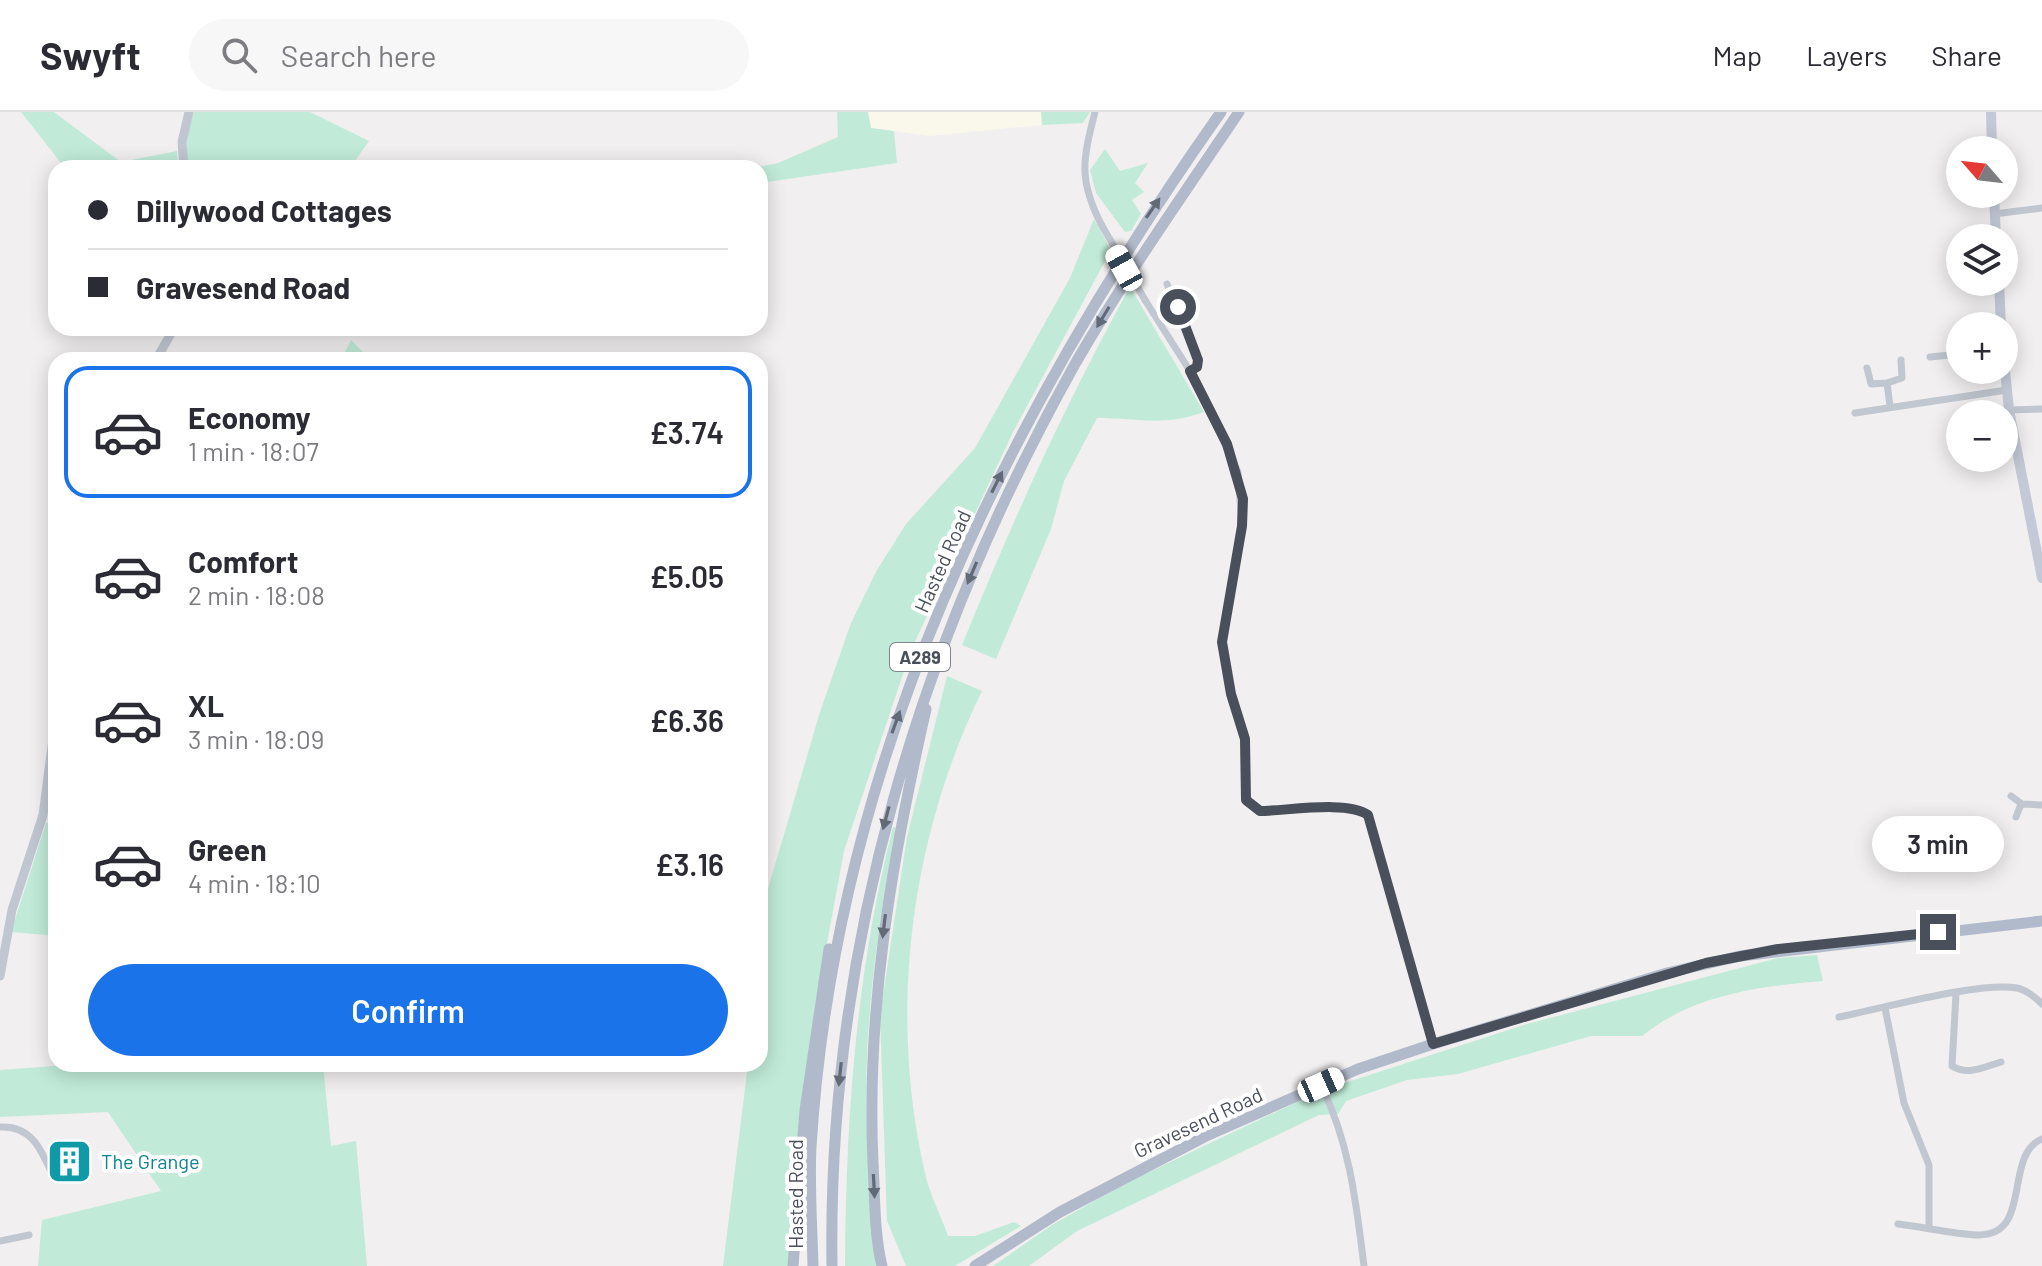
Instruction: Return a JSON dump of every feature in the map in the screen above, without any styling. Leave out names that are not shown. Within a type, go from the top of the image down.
[{"type":"main road","name":"Hasted Road","points":[[813,1266],[809,1221],[819,1065],[838,938],[879,770],[925,644],[993,489],[1042,395],[1145,220],[1221,112]]},
{"type":"main road","name":"Hasted Road","points":[[832,1266],[837,1104],[855,966],[881,836],[938,658],[1009,492],[1075,365],[1158,228],[1239,112]]},
{"type":"main road","points":[[1991,112],[1992,136]]},
{"type":"main road","points":[[1994,208],[1995,224]]},
{"type":"main road","points":[[2006,384],[2008,400]]},
{"type":"main road","points":[[2018,456],[2042,578]]},
{"type":"main road","name":"A289","points":[[882,1266],[872,1146],[876,993],[890,880],[938,658]]},
{"type":"main road","name":"A289","points":[[793,1266],[805,1110],[825,971],[851,846],[879,770]]},
{"type":"main road","name":"Gravesend Road","points":[[975,1266],[1103,1188],[1206,1136],[1321,1085],[1433,1044],[1667,973],[1740,956],[2042,921]]},
{"type":"main road","name":"Gravesend Road","points":[[981,1266],[991,1257]]},
{"type":"street","points":[[183,160],[182,142],[189,112]]},
{"type":"street","points":[[1095,112],[1083,169],[1086,189],[1101,224],[1190,371],[1227,444],[1243,499],[1242,526],[1222,642],[1231,694],[1245,739],[1246,800],[1260,811],[1357,809],[1368,815],[1433,1044]]},
{"type":"street","points":[[1994,214],[2042,208]]},
{"type":"street","points":[[1167,284],[1198,360],[1197,367],[1190,371]]},
{"type":"street","points":[[1930,357],[1946,355]]},
{"type":"street","points":[[1865,373],[1871,384],[1887,383],[1902,378],[1904,365]]},
{"type":"street","points":[[1887,383],[1890,406]]},
{"type":"street","points":[[1855,413],[2007,390]]},
{"type":"street","points":[[2018,410],[2042,409]]},
{"type":"street","points":[[0,976],[12,910],[43,815],[48,777]]},
{"type":"street","points":[[2011,796],[2021,804],[2042,805]]},
{"type":"street","points":[[2016,817],[2021,804]]},
{"type":"street","points":[[1839,1017],[1956,994],[2013,987],[2030,993],[2042,1004]]},
{"type":"street","points":[[1956,994],[1952,1066],[1961,1071],[1973,1071],[2001,1062]]},
{"type":"street","points":[[1885,1008],[1904,1103],[1929,1165],[1929,1227]]},
{"type":"street","points":[[1321,1085],[1342,1130],[1349,1158],[1364,1266]]},
{"type":"street","points":[[0,1127],[20,1129],[31,1135],[54,1178]]},
{"type":"street","points":[[1898,1224],[1980,1235],[1999,1229],[2012,1213],[2025,1152],[2042,1139]]},
{"type":"street","points":[[0,1241],[29,1235]]},
{"type":"shaded area","points":[[868,112],[1041,112],[1042,125],[929,136],[871,128]]},
{"type":"green space","points":[[21,112],[54,112],[118,160],[59,160]]},
{"type":"green space","points":[[194,112],[310,112],[369,141],[356,160],[187,160],[186,137]]},
{"type":"green space","points":[[837,112],[868,112],[871,128],[894,131],[897,163],[768,182],[768,165],[838,137]]},
{"type":"green space","points":[[1041,112],[1090,112],[1083,123],[1042,125]]},
{"type":"green space","points":[[1105,149],[1120,171],[1148,163],[1135,183],[1144,192],[1132,200],[1141,214],[1131,231],[1125,232],[1096,193],[1090,170]]},
{"type":"green space","points":[[177,151],[178,160],[131,160]]},
{"type":"green space","points":[[1094,219],[1111,250],[1013,432],[911,650],[844,851],[825,954],[789,1266],[723,1266],[747,1072],[768,1072],[768,889],[820,712],[851,623],[877,570],[906,524],[975,448],[1070,278]]},
{"type":"green space","points":[[1130,287],[1204,412],[1163,420],[1097,418],[1064,481],[1051,529],[996,659],[962,645],[1041,463]]},
{"type":"green space","points":[[351,340],[363,352],[345,352]]},
{"type":"green space","points":[[947,676],[982,691],[957,747],[938,806],[923,866],[913,928],[908,989],[908,1051],[914,1113],[927,1181],[948,1236],[975,1236],[1014,1222],[1021,1226],[955,1266],[906,1266],[887,1221],[880,1015],[907,837]]},
{"type":"green space","points":[[46,823],[48,823],[48,935],[11,932]]},
{"type":"green space","points":[[893,827],[896,828],[872,985],[867,1064],[869,1159],[880,1266],[845,1266],[851,1100],[862,990],[880,881]]},
{"type":"green space","points":[[1817,955],[1823,981],[1728,995],[1683,1011],[1642,1036],[1591,1036],[1458,1074],[1407,1080],[1346,1101],[1338,1114],[1319,1115],[1077,1231],[1029,1266],[993,1266],[1052,1225],[1124,1184],[1320,1091],[1527,1024],[1778,958]]},
{"type":"green space","points":[[48,1066],[48,1072],[324,1072],[331,1146],[356,1141],[367,1266],[38,1266],[42,1220],[161,1191],[108,1112],[0,1117],[0,1070]]},
{"type":"place","name":"The Grange","points":[[70,1161]]},
{"type":"route","points":[[1178,307],[1198,360],[1197,367],[1190,371],[1227,444],[1238,472],[1243,499],[1242,526],[1222,642],[1231,694],[1245,739],[1248,762],[1246,800],[1253,809],[1260,811],[1357,809],[1368,815],[1404,931],[1433,1044],[1706,963],[1778,949],[1938,932]]}]
